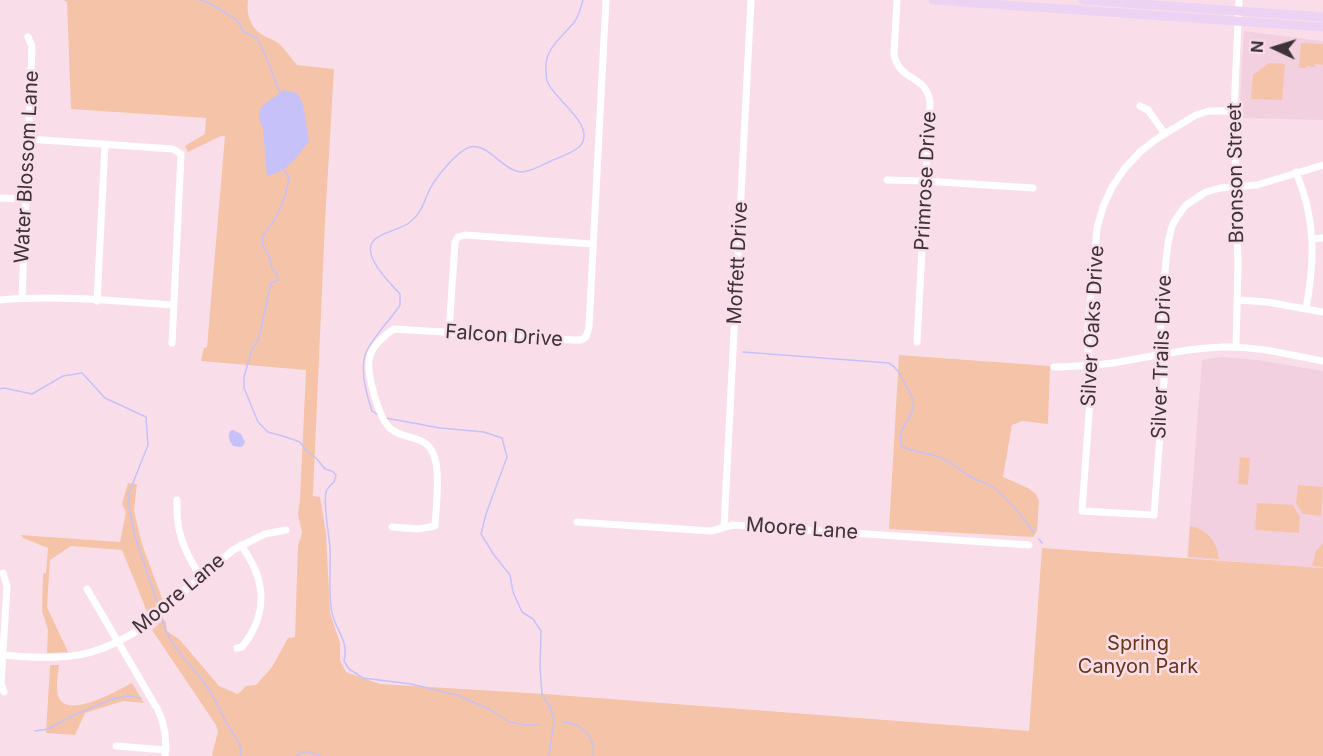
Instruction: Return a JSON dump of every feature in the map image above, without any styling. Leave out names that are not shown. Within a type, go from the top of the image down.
[{"type":"main road","points":[[933,0],[1323,27]]},
{"type":"main road","points":[[1083,0],[1323,17]]},
{"type":"street","name":"Falcon Drive","points":[[392,527],[418,529],[435,526],[437,469],[428,445],[411,436],[395,432],[387,426],[375,400],[371,385],[370,356],[383,337],[394,329],[574,340],[586,337],[589,327],[606,0]]},
{"type":"street","name":"Moffett Drive","points":[[724,526],[751,0]]},
{"type":"street","name":"Primrose Drive","points":[[897,0],[895,61],[900,70],[924,86],[929,97],[917,342]]},
{"type":"street","name":"Bronson Street","points":[[1236,347],[1238,300],[1234,111],[1239,0]]},
{"type":"street","name":"Water Blossom Lane","points":[[22,298],[33,46],[28,37]]},
{"type":"street","points":[[1140,106],[1148,110],[1165,134]]},
{"type":"street","name":"Silver Oaks Drive","points":[[1082,511],[1091,385],[1088,328],[1097,228],[1103,207],[1112,187],[1141,151],[1196,115],[1209,111],[1234,111]]},
{"type":"street","points":[[28,139],[173,150],[181,154],[172,343]]},
{"type":"street","points":[[97,301],[105,145]]},
{"type":"street","name":"Silver Trails Drive","points":[[1082,511],[1154,515],[1164,382],[1160,316],[1168,243],[1172,226],[1180,211],[1198,196],[1214,189],[1257,185],[1323,165]]},
{"type":"street","points":[[1296,172],[1306,201],[1312,239],[1313,259],[1306,309]]},
{"type":"street","points":[[887,180],[1033,188]]},
{"type":"street","points":[[0,198],[25,199]]},
{"type":"street","points":[[449,332],[455,246],[458,237],[465,235],[593,244]]},
{"type":"street","points":[[1312,239],[1323,238]]},
{"type":"street","points":[[0,300],[22,298],[173,305]]},
{"type":"street","points":[[1238,300],[1267,302],[1323,312]]},
{"type":"street","points":[[1054,367],[1089,366],[1203,348],[1236,347],[1272,350],[1323,361]]},
{"type":"street","points":[[177,500],[176,513],[180,537],[190,561],[201,577]]},
{"type":"street","name":"Moore Lane","points":[[577,522],[711,531],[733,525],[1029,545]]},
{"type":"street","name":"Moore Lane","points":[[1,655],[61,658],[87,653],[118,642],[141,628],[223,557],[265,534],[286,530]]},
{"type":"street","points":[[237,648],[242,647],[254,629],[261,602],[257,575],[242,545]]},
{"type":"street","points":[[3,573],[7,586],[1,655],[1,683],[4,692]]},
{"type":"street","points":[[87,589],[158,710],[164,727],[166,753],[116,746]]},
{"type":"shaded area","points":[[1244,31],[1323,41],[1323,120],[1239,118]]},
{"type":"shaded area","points":[[284,90],[297,93],[303,104],[309,141],[286,167],[267,176],[263,129],[259,112],[262,106]]},
{"type":"shaded area","points":[[1222,357],[1258,360],[1323,371],[1323,568],[1187,558],[1202,360]]},
{"type":"shaded area","points":[[233,430],[241,434],[245,442],[243,446],[233,446],[229,435]]},
{"type":"green space","name":"Spring Canyon Park","points":[[63,0],[248,0],[248,14],[254,27],[261,34],[278,43],[297,65],[334,69],[312,496],[320,497],[326,533],[330,613],[340,643],[340,660],[346,672],[380,684],[545,694],[1029,731],[1042,548],[1323,568],[1323,756],[213,756],[218,732],[216,725],[152,630],[164,619],[167,631],[180,640],[219,686],[238,694],[246,686],[256,685],[272,667],[288,638],[295,637],[298,546],[302,533],[298,514],[306,370],[201,361],[204,348],[207,347],[225,136],[188,152],[185,146],[205,134],[206,118],[71,109],[67,2]]},
{"type":"green space","points":[[1301,43],[1323,44],[1323,65],[1315,64],[1315,67],[1299,68]]},
{"type":"green space","points":[[1269,63],[1285,64],[1282,100],[1251,99],[1253,75]]},
{"type":"green space","points":[[899,355],[1050,366],[1048,424],[1022,421],[1012,425],[1003,477],[1036,494],[1039,501],[1037,531],[1033,537],[889,529]]},
{"type":"green space","points":[[1240,457],[1250,458],[1248,485],[1238,484]]},
{"type":"green space","points":[[128,483],[137,484],[134,511],[142,544],[163,601],[148,614],[122,550],[71,546],[50,560],[47,607],[68,652],[47,653],[48,630],[42,611],[43,574],[46,573],[48,548],[23,538],[21,535],[120,542],[126,512],[122,504]]},
{"type":"green space","points":[[1298,485],[1323,487],[1321,516],[1303,514],[1296,503]]},
{"type":"green space","points":[[1257,503],[1293,505],[1300,517],[1299,533],[1255,530]]},
{"type":"green space","points":[[1190,526],[1202,530],[1211,537],[1219,559],[1188,557]]},
{"type":"green space","points":[[1323,543],[1323,567],[1312,566],[1316,551]]},
{"type":"green space","points":[[50,665],[59,665],[57,691],[64,704],[73,706],[94,701],[132,683],[144,703],[123,701],[85,713],[75,735],[46,733]]},
{"type":"waterway","points":[[200,0],[237,20],[244,32],[257,38],[280,93]]},
{"type":"waterway","points":[[378,415],[372,411],[368,398],[364,376],[365,355],[400,305],[400,294],[372,258],[371,245],[377,238],[405,226],[420,212],[437,178],[465,149],[470,147],[482,149],[507,167],[521,172],[536,168],[579,147],[584,139],[584,131],[580,122],[548,83],[546,62],[555,43],[576,19],[583,0]]},
{"type":"waterway","points":[[284,169],[289,177],[286,193],[276,216],[262,236],[263,246],[278,280],[271,283],[259,338],[252,349],[244,377],[244,388],[258,422],[268,432],[300,442],[325,469],[336,475],[334,482],[326,492],[325,504],[330,548],[331,606],[345,647],[344,661],[349,669],[363,678],[411,684],[457,695],[491,710],[509,722],[539,725]]},
{"type":"waterway","points":[[743,352],[889,363],[900,374],[913,400],[912,412],[901,433],[902,446],[941,458],[969,476],[991,486],[1011,504],[1034,533]]},
{"type":"waterway","points":[[0,389],[32,394],[63,376],[82,373],[105,398],[146,417],[148,445],[129,493],[129,508],[135,537],[159,607]]},
{"type":"waterway","points":[[386,418],[440,428],[484,432],[502,438],[507,457],[481,534],[510,575],[513,592],[522,612],[533,619],[541,631],[542,694],[550,707],[554,721],[549,756]]},
{"type":"waterway","points":[[1039,539],[1042,543]]},
{"type":"waterway","points":[[161,615],[169,638],[213,697],[239,743],[241,756]]},
{"type":"waterway","points":[[35,731],[48,729],[112,699],[129,696],[141,698]]},
{"type":"waterway","points":[[563,722],[576,725],[586,732],[592,743],[593,756]]},
{"type":"waterway","points":[[297,756],[300,752],[310,752],[321,756]]}]
